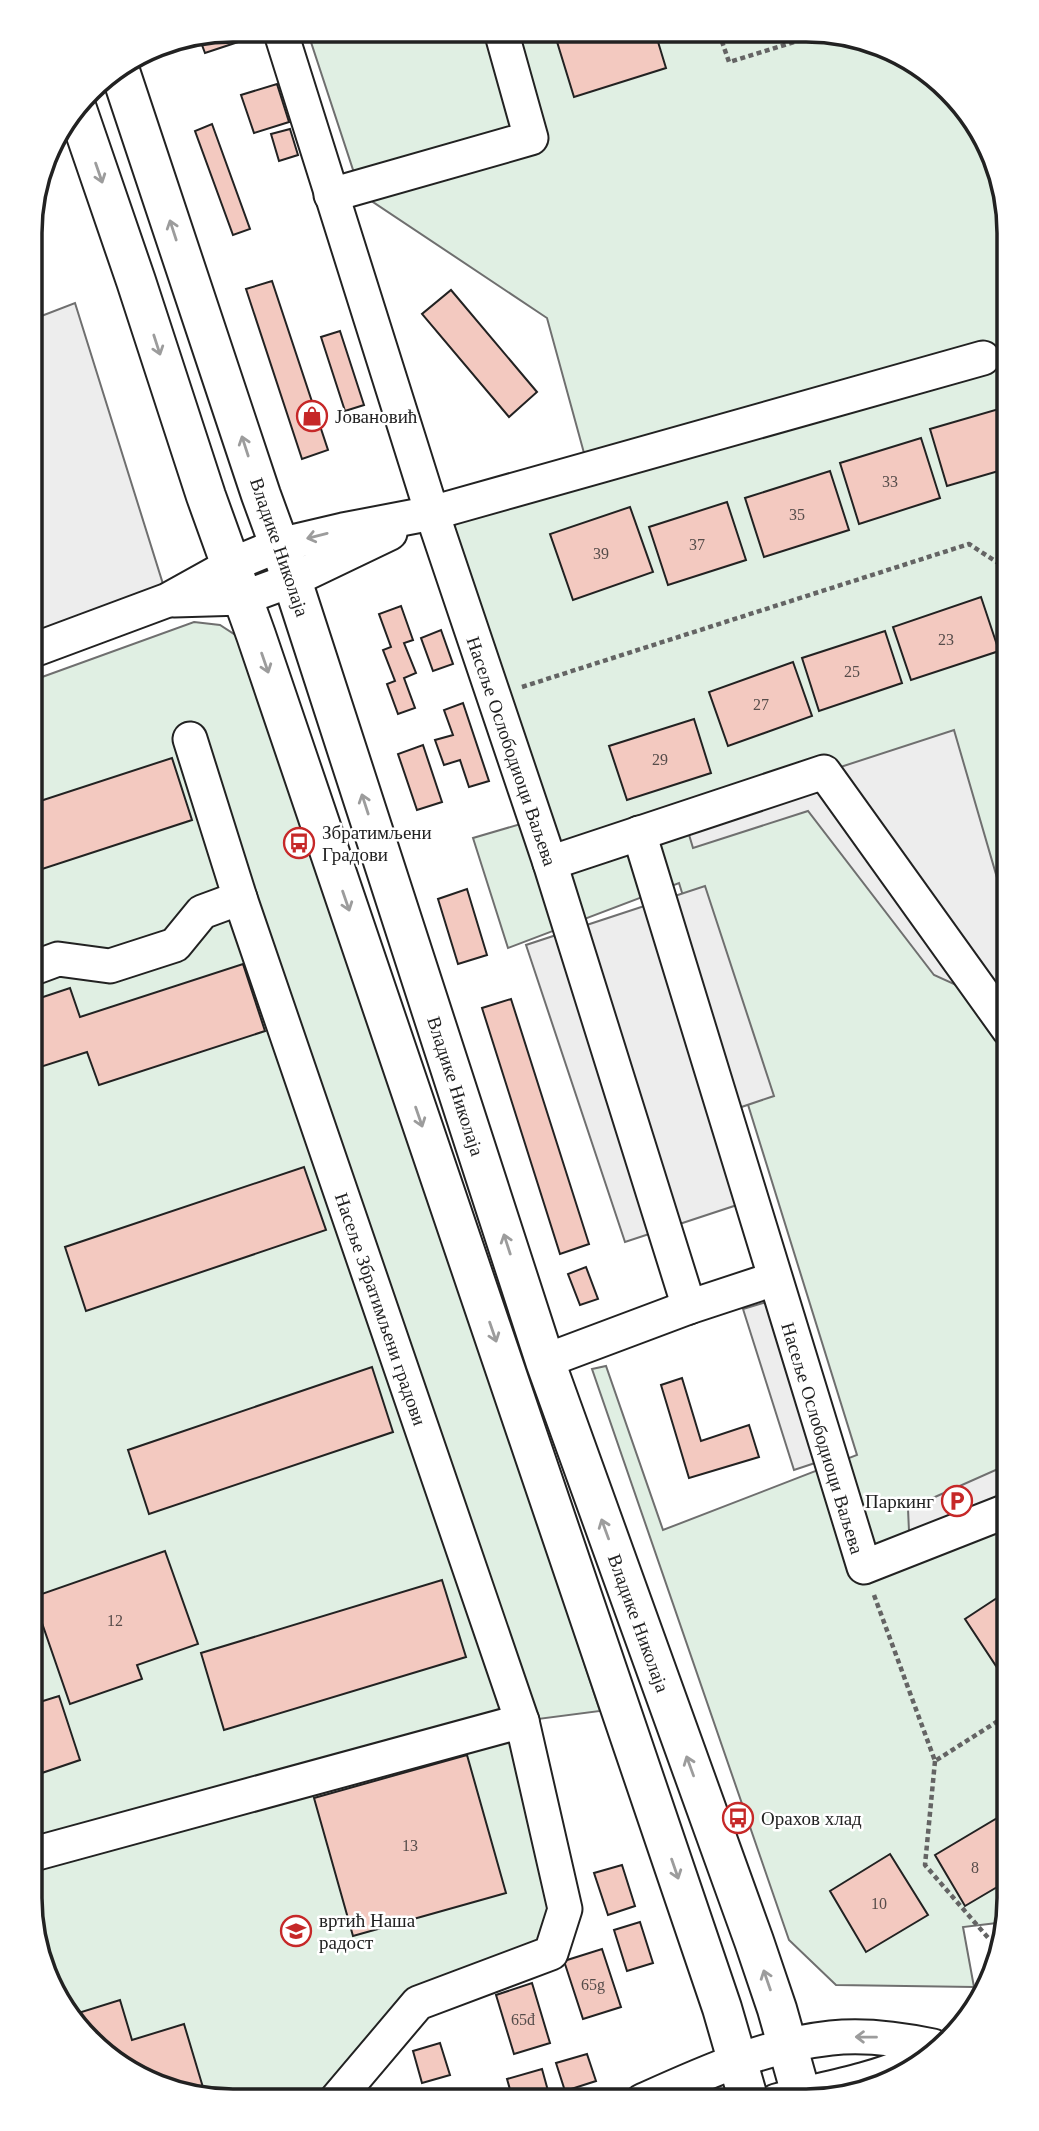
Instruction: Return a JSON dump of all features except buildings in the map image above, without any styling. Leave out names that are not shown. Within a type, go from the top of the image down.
[{"type":"main road","name":"Владике Николаја","points":[[122,78],[286,562],[545,1361],[754,1941],[788,2045],[793,2089]]},
{"type":"main road","points":[[80,118],[746,2089]]},
{"type":"street","name":"Насеље Ослободиоци Ваљева","points":[[284,42],[432,513],[550,863],[688,1307]]},
{"type":"street","points":[[331,195],[531,138],[504,42]]},
{"type":"street","points":[[42,646],[169,600],[237,582],[286,562],[432,513],[983,358]]},
{"type":"street","name":"Насеље Збратимљени градови","points":[[190,740],[240,898],[522,1721],[565,1909],[551,1953],[418,2003],[345,2089]]},
{"type":"street","points":[[550,863],[824,772],[997,1013]]},
{"type":"street","name":"Насеље Ослободиоци Ваљева","points":[[639,832],[864,1567],[997,1515]]},
{"type":"street","points":[[42,965],[58,959],[110,965],[175,945],[202,912],[240,898]]},
{"type":"street","points":[[545,1361],[688,1307],[774,1279]]},
{"type":"street","points":[[42,1852],[522,1721]]},
{"type":"street","points":[[671,2089],[738,2061],[788,2045],[852,2037],[889,2038],[928,2045]]},
{"type":"path","points":[[722,42],[729,62],[795,42]]},
{"type":"path","points":[[493,696],[969,544],[997,562]]},
{"type":"path","points":[[864,1567],[934,1761],[925,1865],[990,1940]]},
{"type":"path","points":[[934,1761],[997,1722]]},
{"type":"green space","points":[[311,42],[806,42],[843,46],[890,62],[932,89],[965,127],[987,172],[997,221],[997,1910],[995,1923],[963,1927],[974,1987],[836,1985],[789,1940],[592,1369],[606,1366],[663,1530],[857,1455],[679,883],[508,948],[473,838],[551,815],[453,526],[584,453],[547,318],[361,194]]},
{"type":"green space","points":[[194,622],[220,625],[246,642],[600,1711],[522,1721],[565,1909],[551,1953],[418,2003],[345,2089],[208,2087],[172,2079],[149,2069],[107,2042],[89,2024],[62,1982],[46,1935],[42,1910],[42,677]]},
{"type":"shaded area","points":[[75,303],[168,600],[42,648],[42,316]]},
{"type":"shaded area","points":[[954,730],[997,878],[997,1004],[934,975],[808,811],[693,848],[684,818]]},
{"type":"shaded area","points":[[705,886],[774,1096],[712,1117],[740,1204],[625,1242],[526,945]]},
{"type":"shaded area","points":[[780,1298],[830,1458],[794,1470],[743,1309]]},
{"type":"shaded area","name":"Паркинг","points":[[997,1469],[997,1498],[909,1531],[908,1509]]},
{"type":"place","name":"Јовановић","points":[[312,416]]},
{"type":"place","name":"Збратимљени Градови","points":[[299,843]]},
{"type":"place","name":"Паркинг","points":[[957,1501]]},
{"type":"place","name":"Орахов хлад","points":[[738,1818]]},
{"type":"place","name":"вртић Наша радост","points":[[296,1931]]}]
